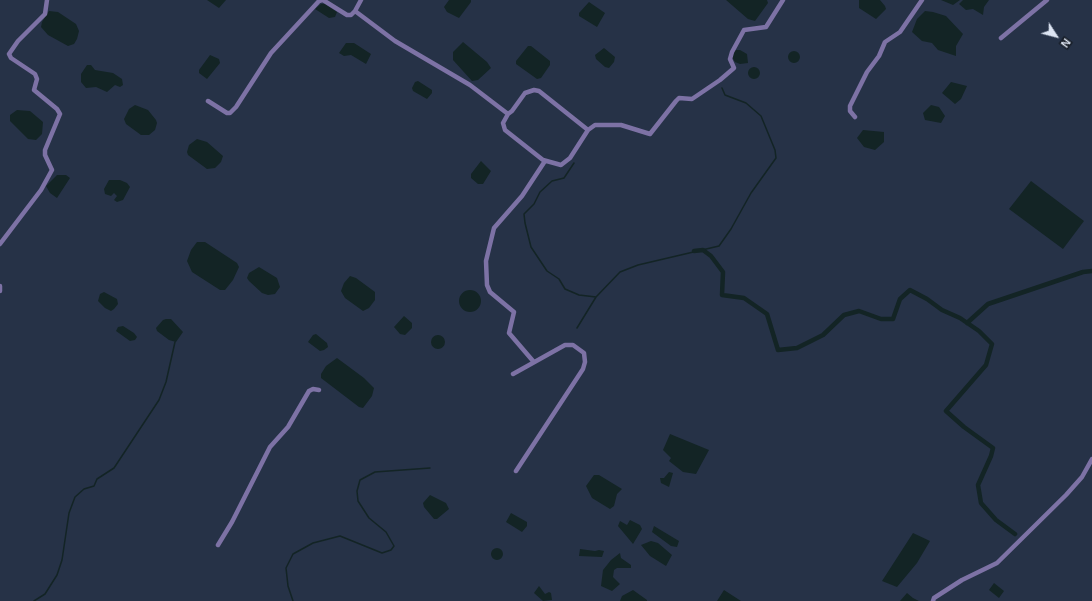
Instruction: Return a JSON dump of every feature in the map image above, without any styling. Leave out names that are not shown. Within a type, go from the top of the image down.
[{"type":"street","points":[[0,244],[41,190],[52,170],[45,155],[45,150],[60,114],[57,109],[34,90],[37,78],[35,74],[11,58],[9,54],[18,41],[45,14],[47,0]]},
{"type":"street","points":[[208,101],[227,113],[230,113],[236,107],[271,53],[319,1],[323,0],[347,15],[355,11],[361,0]]},
{"type":"street","points":[[588,130],[539,91],[534,90],[525,93],[512,111],[508,114],[503,123],[503,127],[545,161],[561,165],[570,158],[588,130],[595,126],[621,125],[650,134],[676,101],[680,98],[692,99],[720,80],[734,68],[730,59],[732,52],[744,30],[766,27],[783,0]]},
{"type":"street","points":[[855,117],[850,111],[850,106],[868,72],[879,56],[885,42],[900,32],[922,0]]},
{"type":"street","points":[[1001,38],[1047,0]]},
{"type":"street","points":[[355,11],[394,40],[470,85],[508,114]]},
{"type":"street","points":[[533,362],[509,332],[514,312],[490,292],[487,285],[486,261],[494,228],[522,196],[545,161]]},
{"type":"street","points":[[0,286],[0,291]]},
{"type":"street","points":[[513,374],[569,344],[584,353],[585,362],[583,369],[516,471]]},
{"type":"street","points":[[218,545],[232,522],[270,447],[288,427],[309,392],[313,389],[319,390]]},
{"type":"street","points":[[933,601],[934,598],[962,580],[997,563],[1066,495],[1082,477],[1092,459]]},
{"type":"shaded area","points":[[207,0],[226,0],[219,8]]},
{"type":"shaded area","points":[[449,0],[471,0],[471,2],[459,18],[447,12],[444,7]]},
{"type":"shaded area","points":[[726,0],[767,0],[768,3],[755,21],[748,19]]},
{"type":"shaded area","points":[[859,0],[880,0],[886,9],[876,19],[859,8]]},
{"type":"shaded area","points":[[941,0],[960,0],[953,5]]},
{"type":"shaded area","points":[[963,0],[989,0],[984,7],[983,15],[973,9],[966,10],[959,4]]},
{"type":"shaded area","points":[[589,2],[605,13],[597,27],[579,16],[579,13]]},
{"type":"shaded area","points":[[321,4],[325,4],[337,12],[335,17],[329,18],[315,9]]},
{"type":"shaded area","points":[[49,11],[58,12],[76,24],[79,31],[74,44],[68,46],[48,35],[41,27],[42,22]]},
{"type":"shaded area","points":[[925,11],[946,16],[963,34],[956,46],[956,56],[938,50],[932,43],[922,41],[912,32],[917,19]]},
{"type":"shaded area","points":[[463,42],[487,62],[491,68],[478,80],[472,81],[453,60],[453,52]]},
{"type":"shaded area","points":[[346,43],[354,43],[371,54],[366,64],[351,55],[344,56],[339,53]]},
{"type":"shaded area","points":[[528,46],[531,46],[550,61],[550,65],[541,78],[537,79],[516,64],[516,61]]},
{"type":"shaded area","points":[[604,48],[615,57],[614,62],[609,68],[605,67],[596,59],[595,55]]},
{"type":"shaded area","points":[[735,50],[740,50],[747,54],[748,63],[740,64],[735,62],[732,57]]},
{"type":"shaded area","points":[[796,51],[799,52],[799,62],[792,63],[789,62],[788,55],[789,52]]},
{"type":"shaded area","points":[[210,55],[219,59],[220,63],[207,79],[199,73],[199,70]]},
{"type":"shaded area","points":[[87,65],[91,65],[95,70],[113,73],[122,79],[123,85],[120,87],[115,85],[107,92],[96,87],[86,88],[81,82],[81,74]]},
{"type":"shaded area","points":[[752,67],[756,67],[760,73],[756,79],[752,79],[748,75],[748,71]]},
{"type":"shaded area","points":[[418,81],[432,90],[432,93],[427,99],[413,91],[412,88],[415,82]]},
{"type":"shaded area","points":[[951,82],[967,86],[961,99],[955,104],[942,93]]},
{"type":"shaded area","points":[[135,105],[148,110],[156,120],[157,123],[155,130],[149,135],[141,135],[126,124],[124,119],[129,109]]},
{"type":"shaded area","points":[[931,105],[939,107],[945,116],[941,123],[925,120],[923,113]]},
{"type":"shaded area","points":[[17,110],[30,111],[43,122],[42,134],[36,140],[28,139],[10,121],[10,115]]},
{"type":"shaded area","points":[[863,130],[884,132],[884,142],[875,150],[864,147],[857,138]]},
{"type":"shaded area","points":[[197,139],[207,142],[223,156],[221,162],[215,168],[207,169],[188,155],[187,152],[189,145]]},
{"type":"shaded area","points":[[481,161],[491,171],[483,184],[478,184],[471,178],[471,174]]},
{"type":"shaded area","points":[[57,175],[66,175],[70,178],[57,198],[50,193],[46,186]]},
{"type":"shaded area","points":[[109,180],[120,180],[127,183],[130,187],[123,200],[117,202],[114,200],[117,196],[114,193],[111,196],[105,194],[104,189]]},
{"type":"shaded area","points":[[1031,181],[1084,221],[1063,249],[1009,209]]},
{"type":"shaded area","points":[[197,242],[205,242],[237,263],[239,267],[233,280],[225,290],[220,290],[192,272],[187,261],[191,250]]},
{"type":"shaded area","points":[[259,267],[277,278],[280,287],[275,294],[268,295],[262,293],[247,278],[249,273]]},
{"type":"shaded area","points":[[350,276],[356,278],[375,292],[375,300],[369,308],[363,311],[345,298],[341,291],[344,283]]},
{"type":"shaded area","points":[[470,290],[478,293],[481,301],[478,309],[470,312],[462,309],[459,301],[462,293]]},
{"type":"shaded area","points":[[104,292],[117,299],[118,304],[111,311],[105,308],[98,301],[100,294]]},
{"type":"shaded area","points":[[404,316],[412,323],[412,328],[405,335],[400,334],[394,327]]},
{"type":"shaded area","points":[[171,319],[183,332],[176,342],[169,340],[157,331],[156,328],[163,320]]},
{"type":"shaded area","points":[[123,326],[134,333],[137,337],[135,340],[130,341],[116,331],[118,327]]},
{"type":"shaded area","points":[[316,334],[327,343],[328,347],[324,350],[320,351],[308,342],[313,335]]},
{"type":"shaded area","points":[[438,335],[443,337],[445,342],[443,347],[438,349],[433,347],[431,342],[433,337]]},
{"type":"shaded area","points":[[337,358],[364,378],[374,388],[372,396],[363,408],[359,407],[321,378],[321,374],[326,366]]},
{"type":"shaded area","points":[[670,434],[709,450],[696,474],[683,472],[669,461],[671,458],[663,450]]},
{"type":"shaded area","points":[[669,472],[673,473],[669,487],[661,483],[660,478],[664,478]]},
{"type":"shaded area","points":[[594,475],[599,475],[622,489],[617,494],[614,506],[610,509],[592,498],[586,486]]},
{"type":"shaded area","points":[[430,495],[446,503],[449,509],[437,519],[434,519],[424,507],[423,503]]},
{"type":"shaded area","points":[[511,513],[527,522],[527,526],[522,532],[506,522]]},
{"type":"shaded area","points":[[630,520],[640,525],[642,529],[633,544],[618,526],[620,521],[627,525]]},
{"type":"shaded area","points":[[654,526],[679,541],[677,547],[671,546],[652,532]]},
{"type":"shaded area","points":[[913,533],[930,541],[917,563],[897,587],[882,581]]},
{"type":"shaded area","points":[[651,541],[658,543],[672,555],[666,566],[650,556],[641,545]]},
{"type":"shaded area","points":[[495,548],[499,548],[503,554],[499,560],[495,560],[491,556],[491,552]]},
{"type":"shaded area","points":[[580,549],[604,551],[602,557],[579,556]]},
{"type":"shaded area","points":[[620,553],[621,558],[631,565],[631,568],[617,568],[614,570],[613,577],[620,584],[612,591],[601,586],[603,570],[611,560]]},
{"type":"shaded area","points":[[994,583],[1004,591],[999,598],[989,590]]},
{"type":"shaded area","points":[[539,586],[545,594],[549,592],[551,593],[552,600],[543,601],[534,593]]},
{"type":"shaded area","points":[[633,590],[647,601],[620,601],[622,596]]},
{"type":"shaded area","points":[[724,590],[741,601],[717,601]]},
{"type":"shaded area","points":[[907,593],[913,598],[919,601],[900,601]]},
{"type":"waterway","points":[[577,328],[596,297],[620,272],[638,265],[719,246],[731,229],[751,193],[776,158],[775,150],[761,116],[746,103],[725,95],[722,88]]},
{"type":"waterway","points":[[574,163],[564,178],[552,181],[540,192],[534,204],[524,214],[525,223],[531,247],[547,271],[559,279],[565,289],[579,295],[596,297]]},
{"type":"waterway","points":[[694,251],[703,250],[711,256],[723,272],[722,295],[744,298],[767,314],[778,350],[797,348],[823,335],[844,315],[859,311],[881,319],[893,319],[900,299],[910,290],[927,299],[942,310],[960,318],[979,331],[992,344],[986,365],[946,411],[964,427],[993,448],[978,485],[981,503],[996,520],[1015,534]]},
{"type":"waterway","points":[[967,323],[988,304],[1083,272],[1092,271]]},
{"type":"waterway","points":[[34,601],[45,594],[57,575],[62,560],[69,513],[75,497],[84,489],[94,486],[97,479],[114,468],[159,400],[166,382],[175,342]]},
{"type":"waterway","points":[[293,601],[288,586],[286,568],[293,554],[313,543],[340,536],[382,553],[391,550],[394,546],[386,532],[369,518],[358,501],[357,491],[360,480],[375,472],[430,468]]}]
